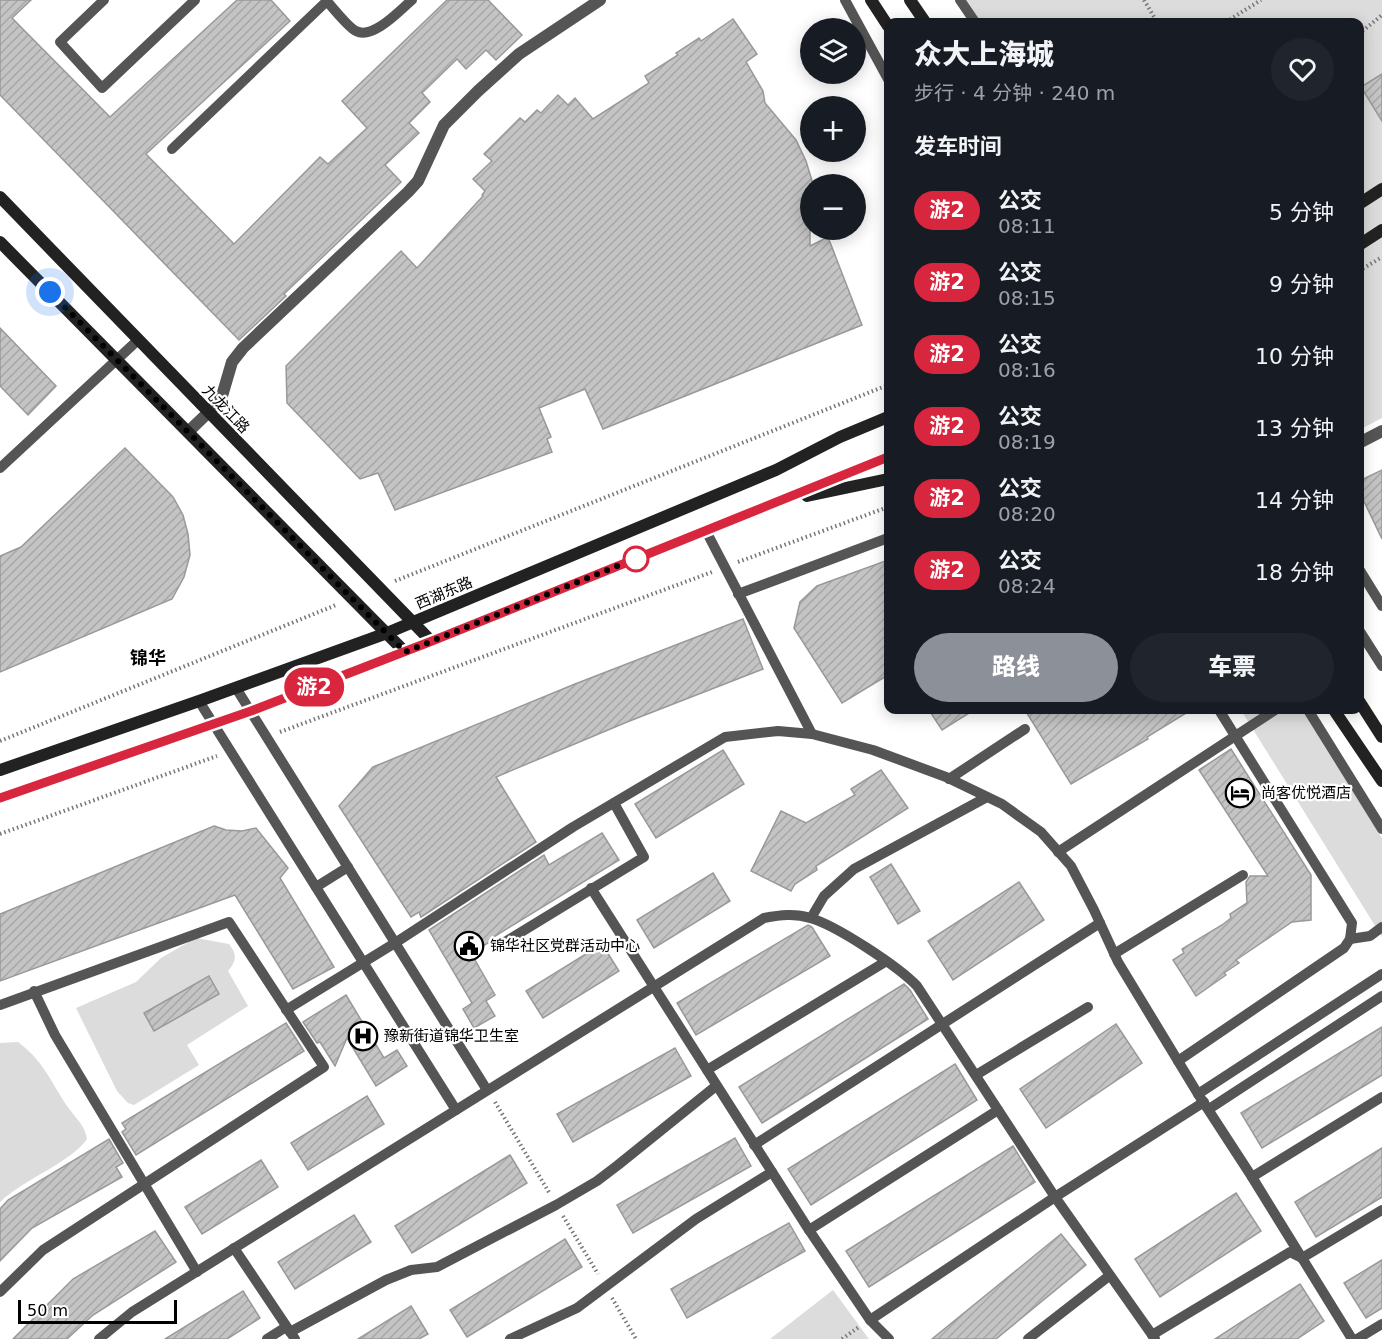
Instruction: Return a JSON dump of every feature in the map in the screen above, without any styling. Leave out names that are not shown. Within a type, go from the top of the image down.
[{"type":"main road","points":[[871,0],[884,20]]},
{"type":"main road","points":[[910,0],[922,18]]},
{"type":"main road","points":[[1364,201],[1382,189]]},
{"type":"main road","name":"九龙江路","points":[[0,197],[432,641]]},
{"type":"main road","points":[[1364,242],[1382,230]]},
{"type":"main road","points":[[0,242],[405,652]]},
{"type":"main road","name":"西湖东路","points":[[0,770],[387,633],[776,470],[840,437],[884,419]]},
{"type":"main road","points":[[0,798],[251,711],[405,652],[884,459]]},
{"type":"main road","points":[[774,503],[884,479]]},
{"type":"main road","points":[[1364,709],[1382,737]]},
{"type":"main road","points":[[1337,714],[1382,781]]},
{"type":"street","points":[[188,432],[222,396],[232,362],[243,348],[418,181],[444,125],[519,54],[600,0]]},
{"type":"street","points":[[1364,440],[1382,431]]},
{"type":"lane","points":[[104,0],[60,42],[102,88],[195,0]]},
{"type":"lane","points":[[172,149],[326,0],[356,31],[366,33],[379,28],[412,0]]},
{"type":"lane","points":[[845,0],[884,72]]},
{"type":"lane","points":[[960,0],[972,18]]},
{"type":"lane","points":[[0,468],[138,340]]},
{"type":"lane","points":[[706,531],[812,734]]},
{"type":"lane","points":[[738,594],[884,539]]},
{"type":"lane","points":[[1364,577],[1382,606]]},
{"type":"lane","points":[[1364,638],[1382,666]]},
{"type":"lane","points":[[236,688],[488,1090]]},
{"type":"lane","points":[[199,701],[456,1110]]},
{"type":"lane","points":[[1178,1061],[1344,948],[1350,939],[1352,923],[1222,714]]},
{"type":"lane","points":[[1058,852],[1269,714]]},
{"type":"lane","points":[[1310,714],[1382,829]]},
{"type":"lane","points":[[949,778],[1025,729]]},
{"type":"lane","points":[[286,1010],[614,803],[724,737],[777,731],[812,734],[873,750],[949,778],[1002,804],[1041,832],[1071,866],[1114,954],[1203,1102],[1352,1339]]},
{"type":"lane","points":[[811,918],[824,896],[854,869],[987,797]]},
{"type":"lane","points":[[500,945],[644,857],[614,803]]},
{"type":"lane","points":[[316,887],[348,867]]},
{"type":"lane","points":[[1114,954],[1243,875]]},
{"type":"lane","points":[[591,888],[809,1230],[870,1320],[889,1339]]},
{"type":"lane","points":[[99,1339],[132,1312],[764,918],[789,914],[811,918],[840,931],[909,977],[917,986],[1055,1197],[1154,1337],[1290,1252],[1302,1258]]},
{"type":"lane","points":[[0,1005],[229,922],[324,1067],[43,1250],[0,1292]]},
{"type":"lane","points":[[754,1144],[1100,922]]},
{"type":"lane","points":[[1350,939],[1370,936],[1382,927]]},
{"type":"lane","points":[[706,1070],[885,962]]},
{"type":"lane","points":[[1203,1102],[1382,974]]},
{"type":"lane","points":[[34,992],[55,1035],[197,1272]]},
{"type":"lane","points":[[870,1320],[1203,1102],[1382,996]]},
{"type":"lane","points":[[976,1076],[1088,1007]]},
{"type":"lane","points":[[267,1339],[290,1333],[386,1280],[411,1270],[437,1267],[556,1205],[597,1181],[716,1086]]},
{"type":"lane","points":[[1252,1177],[1382,1097]]},
{"type":"lane","points":[[809,1230],[998,1110]]},
{"type":"lane","points":[[510,1339],[577,1308],[696,1219],[772,1172]]},
{"type":"lane","points":[[1302,1258],[1382,1210]]},
{"type":"lane","points":[[234,1248],[290,1333]]},
{"type":"lane","points":[[1028,1339],[1109,1276]]},
{"type":"lane","points":[[1357,1339],[1382,1324]]},
{"type":"path","points":[[1144,0],[1155,18]]},
{"type":"path","points":[[1232,18],[1261,0]]},
{"type":"path","points":[[1364,30],[1382,15]]},
{"type":"path","points":[[1364,268],[1382,256]]},
{"type":"path","points":[[379,587],[884,387]]},
{"type":"path","points":[[267,737],[884,508]]},
{"type":"path","points":[[0,741],[353,598]]},
{"type":"path","points":[[0,834],[231,751]]},
{"type":"shaded area","points":[[964,0],[1382,0],[1382,418],[1364,427],[1364,18],[976,18]]},
{"type":"shaded area","points":[[1243,714],[1304,714],[1382,838],[1382,937]]},
{"type":"shaded area","points":[[196,938],[229,944],[235,958],[228,971],[248,1006],[187,1045],[199,1065],[134,1105],[128,1103],[117,1091],[76,1008],[136,982],[161,958]]},
{"type":"shaded area","points":[[18,1042],[42,1066],[83,1127],[87,1139],[70,1156],[21,1186],[0,1202],[0,1043]]},
{"type":"shaded area","points":[[833,1290],[869,1339],[770,1339]]},
{"type":"building","points":[[0,0],[31,0],[12,18],[110,117],[237,0],[271,0],[290,21],[146,154],[234,244],[320,157],[328,164],[367,128],[342,101],[447,0],[488,0],[522,35],[496,60],[486,50],[466,69],[457,59],[422,93],[430,102],[409,123],[419,133],[385,165],[401,182],[239,340],[0,95]]},
{"type":"building","points":[[733,19],[757,54],[746,62],[763,91],[765,103],[796,140],[800,148],[800,162],[806,162],[810,174],[800,174],[800,240],[810,240],[810,246],[822,240],[829,240],[862,325],[603,429],[585,389],[539,408],[551,437],[547,439],[552,452],[395,510],[378,473],[360,479],[287,403],[286,366],[401,251],[417,268],[483,196],[485,191],[473,179],[492,161],[484,154],[520,118],[525,122],[537,110],[541,113],[558,95],[568,105],[575,98],[593,119],[649,83],[645,76],[678,55],[676,53],[699,38],[701,41]]},
{"type":"building","points":[[1382,74],[1382,121],[1364,92],[1364,85]]},
{"type":"building","points":[[0,328],[56,386],[28,415],[0,386]]},
{"type":"building","points":[[125,448],[173,497],[183,515],[190,555],[184,577],[172,599],[0,672],[0,556],[21,547]]},
{"type":"building","points":[[1382,470],[1382,539],[1364,501],[1364,479]]},
{"type":"building","points":[[884,561],[884,677],[842,703],[794,628],[800,602],[817,586]]},
{"type":"building","points":[[743,619],[763,669],[627,722],[496,777],[536,842],[421,917],[419,912],[411,917],[339,806],[373,767],[575,684]]},
{"type":"building","points":[[932,714],[968,714],[942,730]]},
{"type":"building","points":[[1027,714],[1184,714],[1147,737],[1148,739],[1071,784]]},
{"type":"building","points":[[1231,749],[1311,875],[1311,920],[1292,922],[1236,960],[1239,963],[1224,973],[1226,975],[1196,996],[1173,960],[1184,953],[1182,949],[1222,925],[1231,918],[1230,914],[1247,903],[1246,882],[1250,876],[1268,876],[1199,770]]},
{"type":"building","points":[[723,750],[744,784],[656,838],[635,804]]},
{"type":"building","points":[[881,770],[908,808],[816,866],[817,870],[795,884],[791,891],[751,871],[781,811],[806,823],[855,795],[851,789]]},
{"type":"building","points":[[214,826],[226,830],[242,831],[256,828],[288,868],[280,878],[334,967],[293,989],[235,895],[0,981],[0,914]]},
{"type":"building","points":[[602,833],[619,860],[471,953],[495,995],[486,1001],[495,1016],[474,1028],[463,1009],[472,1003],[429,930],[544,855],[549,865]]},
{"type":"building","points":[[891,864],[920,911],[898,924],[870,877]]},
{"type":"building","points":[[713,873],[730,901],[654,948],[637,920]]},
{"type":"building","points":[[1019,882],[1044,920],[953,980],[928,941]]},
{"type":"building","points":[[808,925],[812,927],[830,956],[696,1035],[677,1003]]},
{"type":"building","points":[[602,944],[619,971],[543,1018],[526,991]]},
{"type":"building","points":[[209,976],[219,994],[154,1031],[144,1013]]},
{"type":"building","points":[[904,984],[928,1019],[762,1123],[739,1087]]},
{"type":"building","points":[[346,995],[384,1058],[397,1050],[407,1066],[376,1086],[347,1038],[335,1066],[320,1042],[317,1043],[303,1022]]},
{"type":"building","points":[[286,1023],[304,1051],[136,1155],[122,1132],[126,1129],[122,1123]]},
{"type":"building","points":[[1116,1024],[1142,1063],[1046,1128],[1020,1089]]},
{"type":"building","points":[[1382,1027],[1382,1075],[1262,1148],[1241,1113]]},
{"type":"building","points":[[675,1048],[691,1076],[573,1142],[557,1114]]},
{"type":"building","points":[[955,1064],[977,1100],[811,1205],[788,1169]]},
{"type":"building","points":[[367,1096],[384,1124],[308,1170],[291,1143]]},
{"type":"building","points":[[735,1138],[751,1166],[633,1233],[617,1205]]},
{"type":"building","points":[[109,1139],[123,1163],[116,1167],[122,1177],[32,1228],[0,1261],[0,1209],[8,1200]]},
{"type":"building","points":[[1013,1146],[1035,1182],[869,1287],[846,1251]]},
{"type":"building","points":[[1382,1148],[1382,1197],[1316,1237],[1295,1202]]},
{"type":"building","points":[[510,1155],[527,1183],[412,1253],[395,1226]]},
{"type":"building","points":[[261,1160],[278,1187],[202,1234],[185,1207]]},
{"type":"building","points":[[1236,1193],[1261,1231],[1160,1297],[1135,1259]]},
{"type":"building","points":[[354,1215],[371,1242],[295,1289],[278,1262]]},
{"type":"building","points":[[789,1223],[805,1251],[687,1318],[671,1289]]},
{"type":"building","points":[[155,1231],[176,1262],[93,1315],[67,1339],[13,1339],[73,1279]]},
{"type":"building","points":[[1061,1234],[1086,1265],[996,1339],[932,1339]]},
{"type":"building","points":[[565,1239],[582,1267],[467,1337],[450,1310]]},
{"type":"building","points":[[1382,1260],[1382,1308],[1366,1318],[1344,1283]]},
{"type":"building","points":[[1300,1284],[1324,1321],[1297,1339],[1215,1339]]},
{"type":"building","points":[[243,1291],[260,1318],[227,1339],[165,1339]]},
{"type":"building","points":[[411,1306],[428,1334],[419,1339],[358,1339]]},
{"type":"bus line","name":"游2","points":[[0,798],[251,711],[432,641],[884,459]]},
{"type":"place","name":"尚客优悦酒店","points":[[1240,793]]},
{"type":"place","name":"锦华社区党群活动中心","points":[[469,946]]},
{"type":"place","name":"豫新街道锦华卫生室","points":[[363,1036]]},
{"type":"district","name":"锦华","points":[[148,658]]},
{"type":"route","points":[[50,292],[405,652],[642,556],[636,559]]}]
